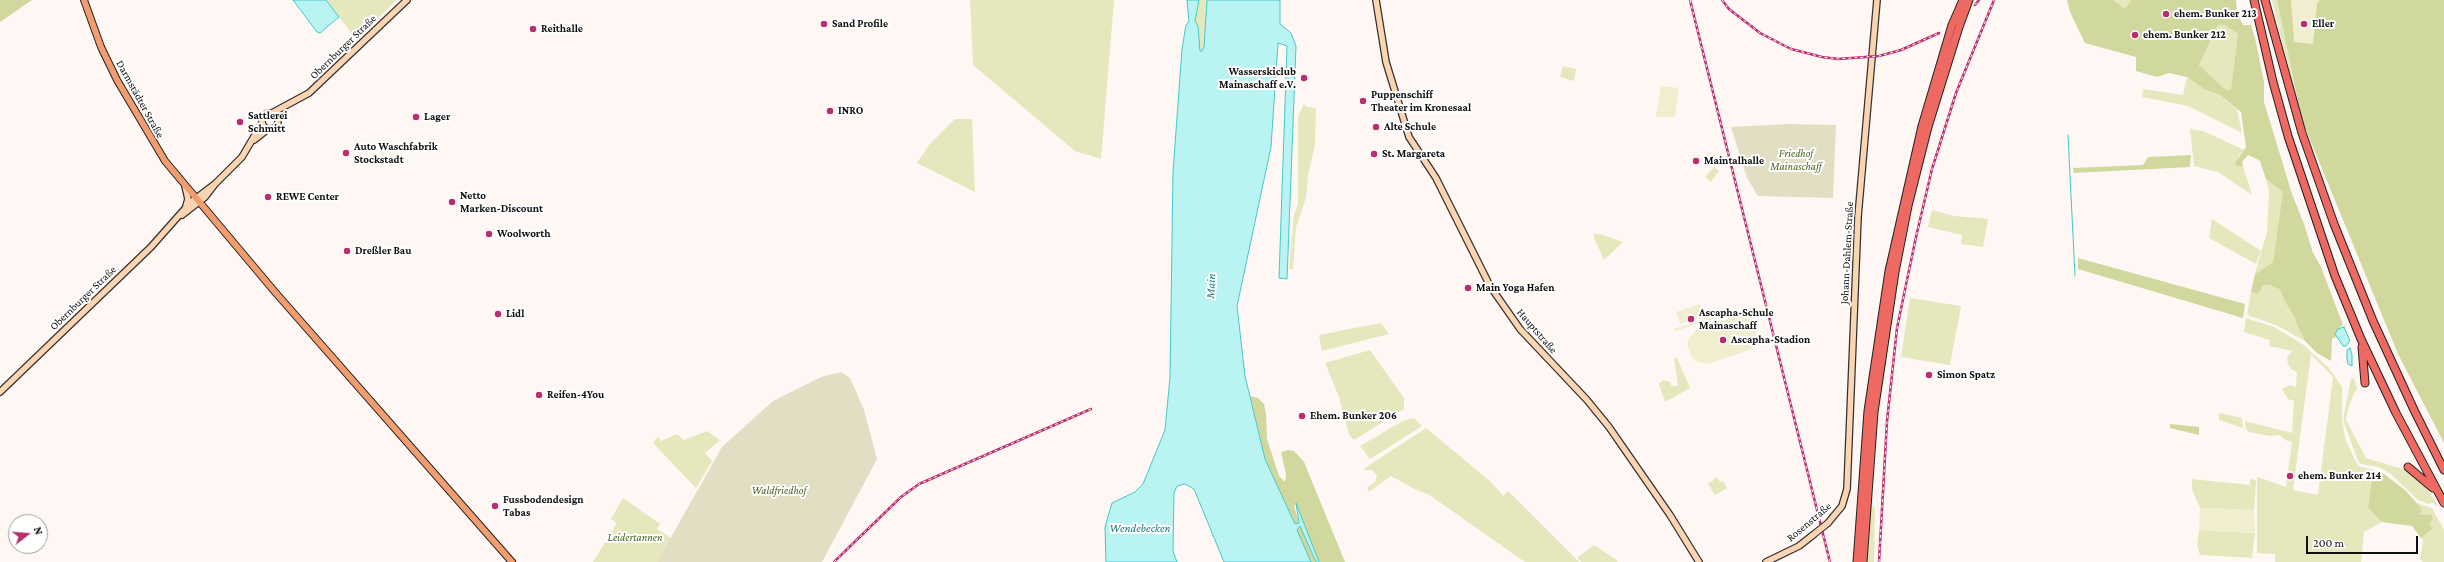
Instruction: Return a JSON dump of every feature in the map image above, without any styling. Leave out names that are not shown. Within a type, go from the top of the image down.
[{"type":"highway","points":[[1856,562],[1868,410],[1889,271],[1922,126],[1952,26],[1963,0]]},
{"type":"highway","points":[[1863,562],[1874,412],[1895,272],[1908,206],[1928,127],[1959,27],[1969,0]]},
{"type":"highway","points":[[2254,0],[2272,82],[2318,230],[2361,339],[2396,413],[2444,503]]},
{"type":"highway","points":[[2265,0],[2302,133],[2334,224],[2373,321],[2414,410],[2444,470]]},
{"type":"highway","points":[[2361,339],[2365,383]]},
{"type":"highway","points":[[2408,467],[2440,496]]},
{"type":"main road","name":"Darmstädter Straße","points":[[84,0],[101,47],[117,80],[156,148],[197,200],[512,562]]},
{"type":"street","name":"Obernburger Straße","points":[[272,113],[309,93],[407,0]]},
{"type":"street","name":"Hauptstraße","points":[[1376,0],[1386,62],[1409,137],[1436,178],[1494,292],[1520,329],[1587,400],[1609,428],[1670,515],[1699,562]]},
{"type":"street","name":"Johann-Dahlem-Straße","points":[[1842,506],[1846,489],[1850,428],[1858,217],[1877,0]]},
{"type":"street","name":"Obernburger Straße","points":[[278,119],[290,104]]},
{"type":"street","points":[[272,113],[278,119],[276,126],[268,129],[262,123],[265,115],[272,113]]},
{"type":"street","name":"Obernburger Straße","points":[[0,392],[242,157],[253,141],[262,123]]},
{"type":"street","name":"Obernburger Straße","points":[[253,141],[268,129]]},
{"type":"street","points":[[185,186],[188,199],[186,207]]},
{"type":"street","name":"Obernburger Straße","points":[[178,218],[186,207],[197,200]]},
{"type":"street","name":"Rosenstraße","points":[[1766,562],[1800,546],[1828,523],[1842,506]]},
{"type":"green space","points":[[0,0],[32,0],[0,22]]},
{"type":"green space","points":[[326,0],[397,0],[356,39]]},
{"type":"green space","points":[[970,0],[1114,0],[1101,159],[1075,151],[973,65]]},
{"type":"green space","points":[[1199,0],[1207,0],[1204,47],[1201,52],[1199,49],[1198,26],[1195,19]]},
{"type":"green space","points":[[2067,0],[2113,0],[2125,9],[2131,0],[2236,0],[2237,13],[2243,25],[2251,25],[2255,38],[2264,82],[2264,102],[2292,194],[2304,224],[2313,253],[2321,267],[2343,325],[2335,334],[2336,337],[2332,339],[2331,361],[2317,353],[2305,341],[2296,323],[2295,317],[2284,300],[2281,290],[2270,285],[2263,285],[2258,294],[2251,292],[2255,274],[2273,262],[2283,192],[2266,179],[2260,161],[2257,159],[2248,155],[2242,162],[2243,166],[2237,166],[2235,163],[2246,147],[2241,112],[2220,95],[2204,89],[2187,77],[2169,73],[2157,77],[2136,71],[2136,57],[2085,43],[2070,12]],"holes":[[[2218,25],[2224,25],[2238,34],[2231,90],[2226,90],[2199,65]]]},
{"type":"green space","points":[[2111,0],[2131,0],[2125,9]]},
{"type":"green space","points":[[2272,0],[2277,0],[2302,120],[2289,69]]},
{"type":"green space","points":[[2277,0],[2291,0],[2312,44],[2317,3],[2320,0],[2444,0],[2444,443],[2398,354],[2302,120]]},
{"type":"green space","points":[[2218,25],[2224,25],[2238,34],[2232,90],[2226,90],[2199,65]]},
{"type":"green space","points":[[1563,66],[1576,69],[1574,81],[1560,77]]},
{"type":"green space","points":[[2187,77],[2204,89],[2220,95],[2237,110],[2242,133],[2188,106],[2142,97],[2143,89],[2183,95]]},
{"type":"green space","points":[[1304,104],[1307,107],[1316,108],[1315,145],[1308,175],[1306,198],[1296,227],[1293,269],[1289,269],[1294,215],[1298,203],[1298,117]]},
{"type":"green space","points":[[955,119],[972,119],[975,192],[917,163],[929,145]]},
{"type":"green space","name":"Friedhof Mainaschaff","points":[[1789,124],[1836,125],[1833,198],[1758,196],[1747,178],[1731,127]]},
{"type":"green space","points":[[2190,129],[2203,131],[2244,150],[2239,155],[2237,166],[2243,166],[2252,195],[2218,172],[2194,166]]},
{"type":"green space","points":[[2191,155],[2190,167],[2074,173],[2073,168],[2143,165],[2148,157]]},
{"type":"green space","points":[[1714,167],[1719,171],[1711,182],[1705,177]]},
{"type":"green space","points":[[2266,179],[2283,191],[2283,199],[2273,262],[2255,274],[2267,232],[2269,190]]},
{"type":"green space","points":[[1932,210],[1954,216],[1988,219],[1983,247],[1961,244],[1962,235],[1928,227]]},
{"type":"green space","points":[[2212,219],[2261,251],[2256,264],[2209,238]]},
{"type":"green space","points":[[1594,234],[1600,234],[1623,242],[1604,260],[1594,238]]},
{"type":"green space","points":[[2078,258],[2245,304],[2243,318],[2078,269]]},
{"type":"green space","points":[[2262,285],[2270,285],[2281,290],[2284,300],[2296,317],[2296,323],[2305,341],[2276,325],[2247,315],[2251,292],[2258,294]]},
{"type":"green space","points":[[1910,298],[1961,306],[1950,365],[1901,357]]},
{"type":"green space","points":[[2246,318],[2274,327],[2301,343],[2328,367],[2342,387],[2342,421],[2346,441],[2358,466],[2373,470],[2368,508],[2382,522],[2364,532],[2361,562],[2275,562],[2275,554],[2257,553],[2257,477],[2286,487],[2292,442],[2285,440],[2280,435],[2270,436],[2249,432],[2246,429],[2245,421],[2292,433],[2294,401],[2288,399],[2282,389],[2290,385],[2296,387],[2297,372],[2291,369],[2288,364],[2287,358],[2292,351],[2269,346],[2270,340],[2244,332]],"holes":[[[2311,354],[2333,377],[2318,495],[2293,490]]]},
{"type":"green space","points":[[1381,323],[1389,334],[1322,351],[1319,335]]},
{"type":"green space","points":[[1370,350],[1404,398],[1404,409],[1354,440],[1349,434],[1339,397],[1325,363]]},
{"type":"green space","points":[[1674,358],[1677,358],[1690,388],[1665,402],[1659,384],[1663,380],[1670,382],[1671,386],[1678,386]]},
{"type":"green space","name":"Waldfriedhof","points":[[841,372],[850,378],[864,410],[877,459],[822,562],[657,562],[722,447],[773,401],[821,377]]},
{"type":"green space","points":[[2351,378],[2354,378],[2357,388],[2349,405],[2346,420],[2366,458],[2409,471],[2425,485],[2439,508],[2433,503],[2428,504],[2418,500],[2391,474],[2379,467],[2361,464],[2358,461],[2343,420]]},
{"type":"green space","points":[[1250,396],[1258,398],[1264,404],[1267,439],[1279,476],[1285,482],[1286,474],[1281,452],[1288,450],[1294,451],[1304,462],[1345,562],[1319,562],[1296,504],[1294,506],[1299,523],[1295,524],[1265,459]]},
{"type":"green space","points":[[2219,413],[2242,418],[2243,428],[2219,420]]},
{"type":"green space","points":[[1414,418],[1422,426],[1370,459],[1360,446],[1403,421]]},
{"type":"green space","points":[[2170,424],[2199,427],[2199,435],[2170,428]]},
{"type":"green space","points":[[1426,428],[1492,483],[1503,496],[1508,491],[1579,562],[1525,562],[1428,494],[1416,490],[1391,476],[1369,492],[1367,487],[1375,482],[1377,475],[1372,470],[1364,470],[1365,468]]},
{"type":"green space","points":[[707,431],[720,440],[705,453],[712,461],[696,488],[653,443],[658,437],[661,441],[677,434],[684,440]]},
{"type":"green space","points":[[2373,470],[2384,474],[2405,490],[2422,509],[2420,515],[2431,514],[2433,519],[2429,523],[2433,529],[2421,538],[2412,526],[2382,522],[2368,508]]},
{"type":"green space","points":[[1717,477],[1720,482],[1723,481],[1727,488],[1715,495],[1708,484]]},
{"type":"green space","points":[[2192,479],[2250,485],[2250,479],[2256,480],[2254,510],[2200,508],[2192,489]]},
{"type":"green space","name":"Leidertannen","points":[[623,498],[660,524],[657,529],[671,538],[657,562],[593,562],[617,523],[611,519]]},
{"type":"green space","points":[[2417,503],[2432,508],[2444,530],[2444,562],[2423,562],[2420,560],[2423,540],[2421,538],[2433,529],[2429,523],[2431,514],[2420,515],[2422,509]]},
{"type":"green space","points":[[1875,507],[1874,562],[1867,562],[1869,508]]},
{"type":"green space","points":[[1300,526],[1316,562],[1311,562],[1297,530]]},
{"type":"green space","points":[[2199,530],[2255,533],[2252,558],[2200,555],[2197,545]]},
{"type":"green space","points":[[1594,545],[1618,562],[1581,562],[1577,558]]},
{"type":"shaded area","name":"Eller","points":[[2291,0],[2320,0],[2317,3],[2313,44],[2294,42]]},
{"type":"shaded area","points":[[1661,86],[1679,88],[1675,117],[1656,117]]},
{"type":"shaded area","points":[[1700,304],[1703,316],[1680,324],[1676,312]]},
{"type":"shaded area","points":[[1737,309],[1738,311],[1675,331],[1674,329]]},
{"type":"shaded area","name":"Ascapha-Stadion","points":[[1739,316],[1750,319],[1757,329],[1757,341],[1750,350],[1707,364],[1695,361],[1691,356],[1687,344],[1689,338],[1697,329]]},
{"type":"shaded area","points":[[2200,508],[2254,510],[2255,533],[2199,530]]},
{"type":"water","points":[[293,0],[326,0],[339,17],[320,33],[317,32]]},
{"type":"water","points":[[1187,0],[1199,0],[1195,21],[1198,26],[1200,51],[1202,51],[1204,47],[1207,0],[1280,0],[1280,24],[1291,33],[1296,46],[1287,279],[1279,278],[1287,46],[1278,43],[1271,147],[1237,306],[1245,376],[1265,459],[1295,524],[1299,523],[1296,503],[1319,562],[1316,562],[1300,526],[1297,530],[1311,562],[1224,562],[1194,489],[1185,484],[1177,486],[1174,493],[1173,551],[1177,562],[1106,562],[1105,527],[1112,503],[1135,492],[1143,484],[1165,430],[1170,377],[1173,172],[1182,49],[1186,25],[1189,21]]},
{"type":"water","points":[[2344,327],[2350,341],[2346,346],[2343,346],[2335,334],[2338,329]]},
{"type":"water","points":[[2350,348],[2352,355],[2352,366],[2348,364],[2347,359],[2347,350]]},
{"type":"waterway","points":[[2068,135],[2075,276]]},
{"type":"railway","points":[[1690,0],[1830,562]]},
{"type":"railway","points":[[1722,0],[1729,9],[1760,33],[1791,49],[1822,57],[1838,59],[1879,56],[1901,50],[1939,33]]},
{"type":"railway","points":[[1975,5],[1979,0]]},
{"type":"railway","points":[[1879,562],[1887,421],[1897,328],[1932,169],[1956,93],[1994,0]]},
{"type":"railway","points":[[834,562],[901,497],[919,484],[1091,409]]},
{"type":"place","name":"ehem. Bunker 213","points":[[2166,14]]},
{"type":"place","name":"Sand Profile","points":[[824,24]]},
{"type":"place","name":"Eller","points":[[2304,24]]},
{"type":"place","name":"Reithalle","points":[[533,29]]},
{"type":"place","name":"ehem. Bunker 212","points":[[2135,35]]},
{"type":"place","name":"Wasserskiclub Mainaschaff e.V.","points":[[1304,78]]},
{"type":"place","name":"Puppenschiff Theater im Kronesaal","points":[[1363,101]]},
{"type":"place","name":"INRO","points":[[830,111]]},
{"type":"place","name":"Lager","points":[[416,117]]},
{"type":"place","name":"Sattlerei Schmitt","points":[[240,122]]},
{"type":"place","name":"Alte Schule","points":[[1376,127]]},
{"type":"place","name":"Auto Waschfabrik Stockstadt","points":[[346,153]]},
{"type":"place","name":"St. Margareta","points":[[1374,154]]},
{"type":"place","name":"Maintalhalle","points":[[1696,161]]},
{"type":"place","name":"REWE Center","points":[[268,197]]},
{"type":"place","name":"Netto Marken-Discount","points":[[452,202]]},
{"type":"place","name":"Woolworth","points":[[489,234]]},
{"type":"place","name":"Dreßler Bau","points":[[347,251]]},
{"type":"place","name":"Main Yoga Hafen","points":[[1468,288]]},
{"type":"place","name":"Lidl","points":[[498,314]]},
{"type":"place","name":"Ascapha-Schule Mainaschaff","points":[[1691,319]]},
{"type":"place","name":"Ascapha-Stadion","points":[[1723,340]]},
{"type":"place","name":"Simon Spatz","points":[[1929,375]]},
{"type":"place","name":"Reifen-4You","points":[[539,395]]},
{"type":"place","name":"Ehem. Bunker 206","points":[[1302,416]]},
{"type":"place","name":"ehem. Bunker 214","points":[[2290,476]]},
{"type":"place","name":"Fussbodendesign Tabas","points":[[495,506]]},
{"type":"water label","name":"Main","points":[[1211,286]]},
{"type":"water label","name":"Wendebecken","points":[[1140,528]]}]
